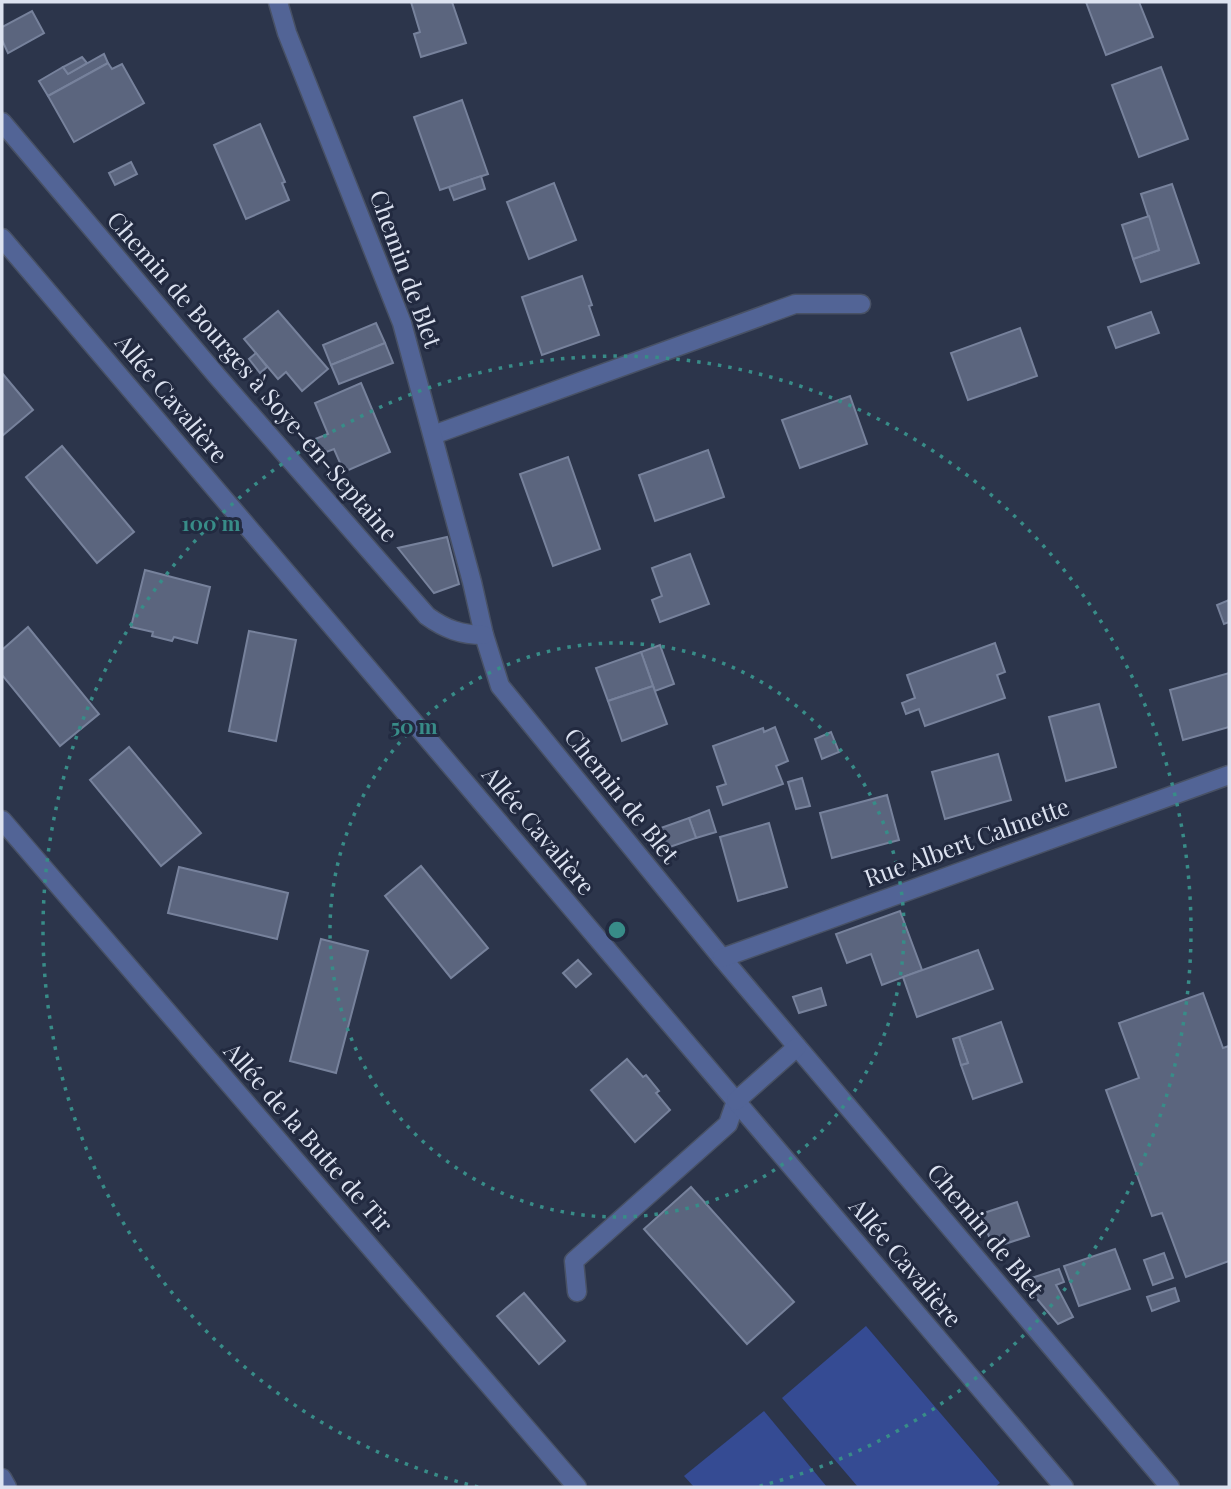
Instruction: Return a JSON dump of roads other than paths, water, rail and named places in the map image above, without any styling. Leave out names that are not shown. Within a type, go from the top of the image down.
[{"type":"street","name":"Chemin de Blet","points":[[278,2],[287,33],[402,324],[500,687],[722,958],[1170,1487]]},
{"type":"street","name":"Chemin de Bourges à Soye-en-Septaine","points":[[2,122],[217,376],[427,616],[443,628],[468,635],[484,635]]},
{"type":"street","name":"Allée Cavalière","points":[[2,238],[1064,1487]]},
{"type":"street","points":[[433,435],[795,304],[861,304]]},
{"type":"street","name":"Rue Albert Calmette","points":[[722,958],[1229,775]]},
{"type":"street","name":"Allée de la Butte de Tir","points":[[2,820],[577,1487]]},
{"type":"street","points":[[577,1292],[574,1261],[728,1124],[736,1101],[797,1047]]},
{"type":"street","points":[[2,1478],[6,1487]]}]
